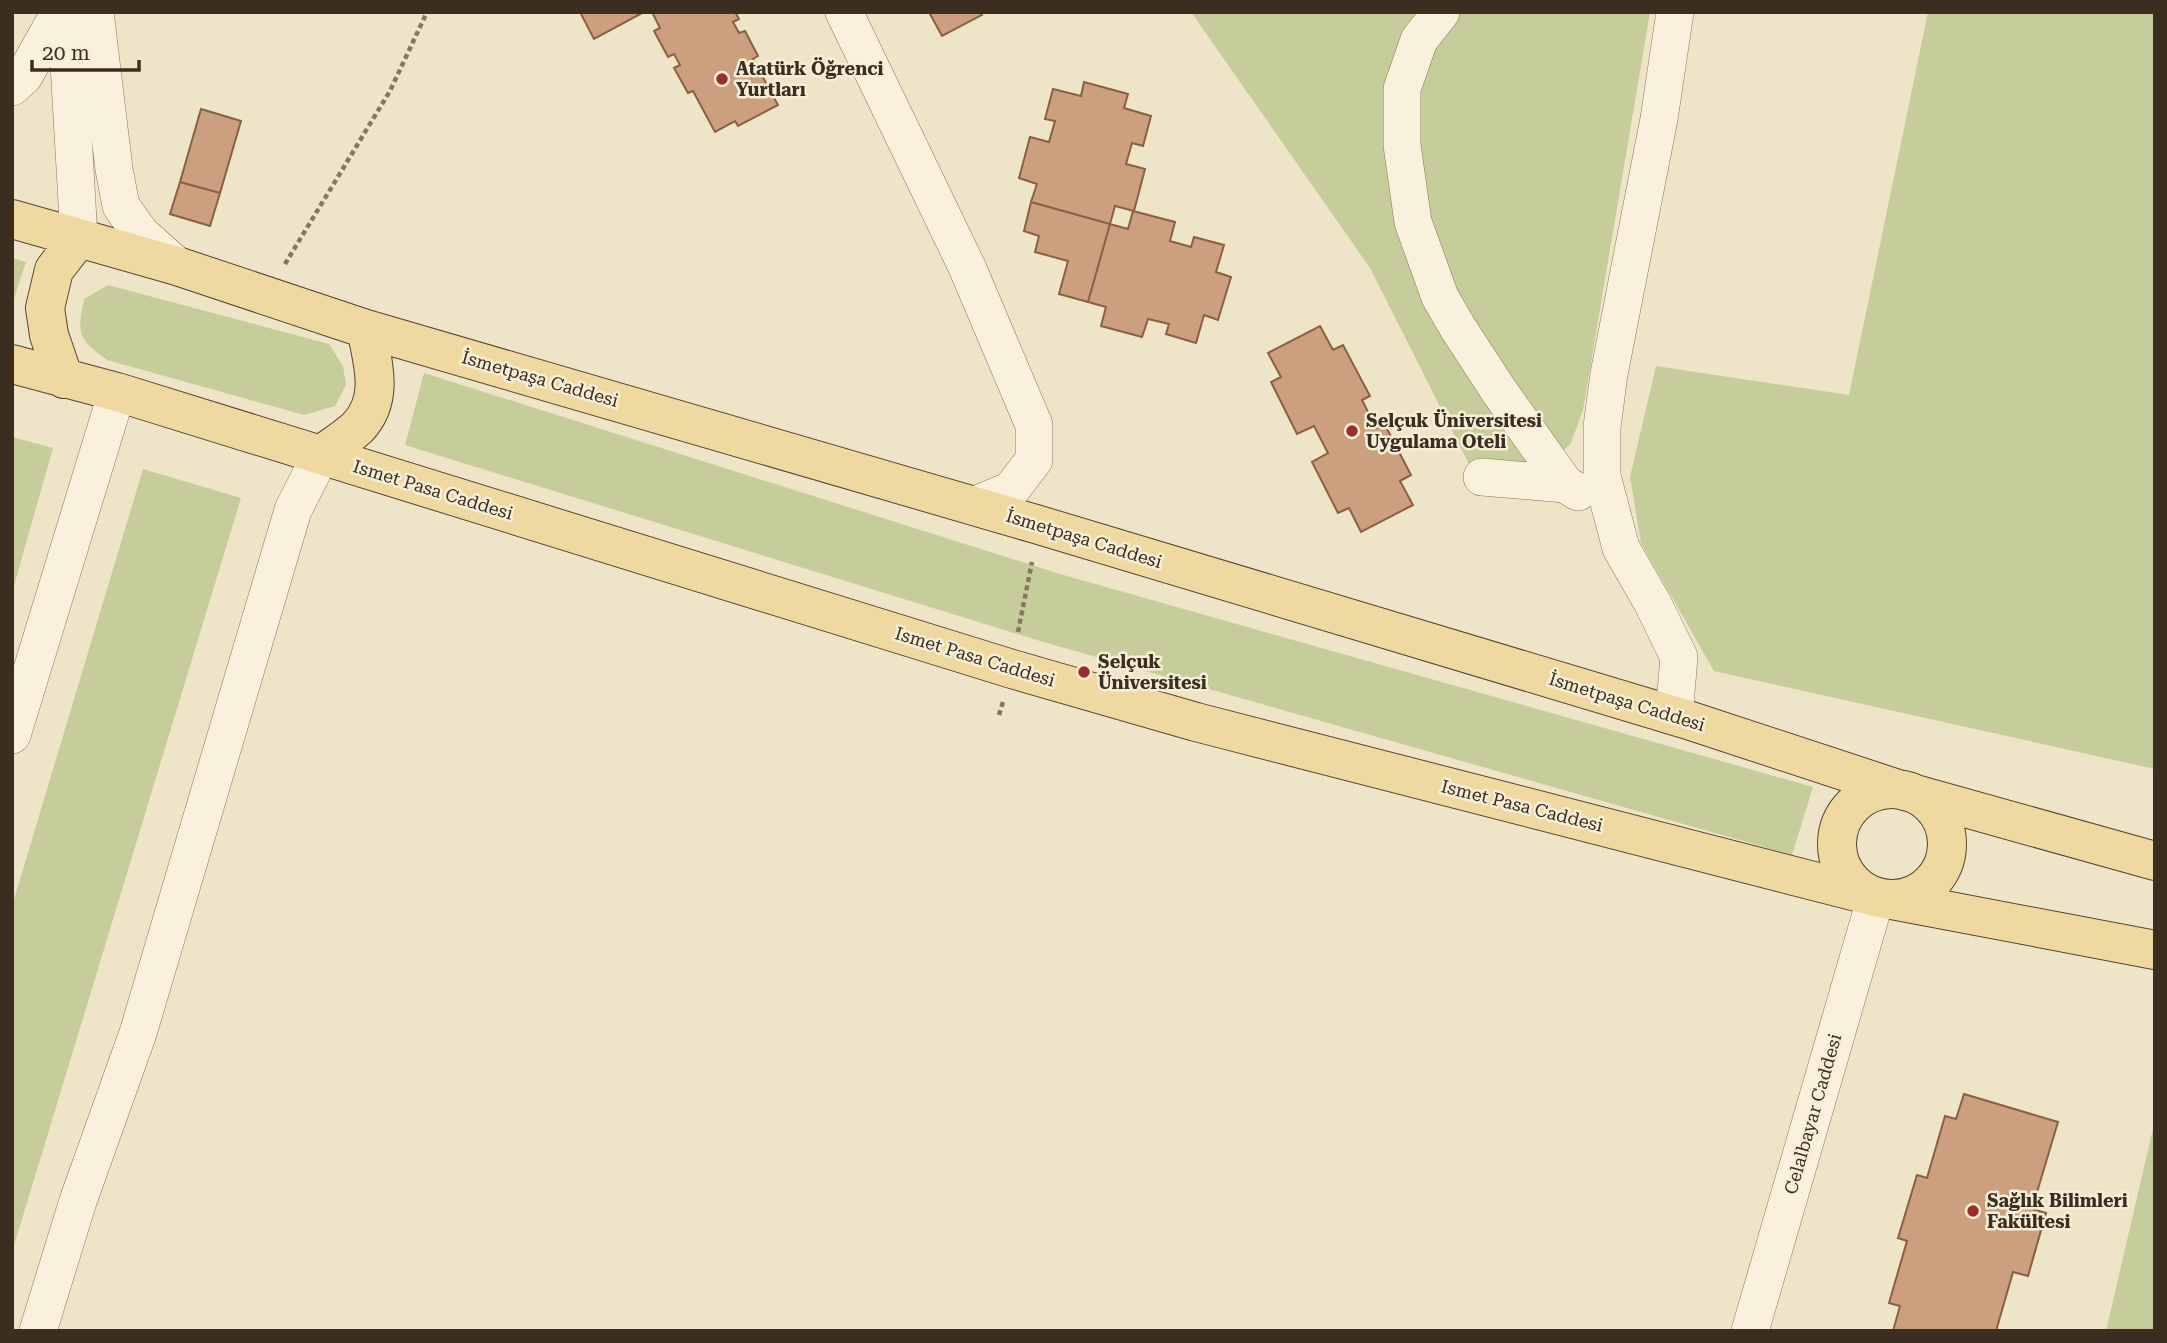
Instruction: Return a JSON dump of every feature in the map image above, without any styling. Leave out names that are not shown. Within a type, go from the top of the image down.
[{"type":"main road","name":"İsmetpaşa Caddesi","points":[[12,219],[177,266],[366,329],[1039,525],[1674,716],[1900,790],[2155,861]]},
{"type":"main road","points":[[64,379],[49,335],[45,308],[54,270],[79,238]]},
{"type":"main road","points":[[321,455],[358,427],[374,400],[376,374],[366,329]]},
{"type":"main road","name":"Ismet Pasa Caddesi","points":[[12,364],[117,392],[1012,669],[1196,722],[1876,897],[2155,950]]},
{"type":"main road","points":[[1882,790],[1900,790],[1918,795],[1932,806],[1942,821],[1947,838],[1946,856],[1939,873],[1927,887],[1912,896],[1894,899],[1876,897],[1859,889],[1847,876],[1839,859],[1837,842],[1841,824],[1850,808],[1865,796],[1882,790]]},
{"type":"street","points":[[12,87],[24,76],[60,12]]},
{"type":"street","points":[[66,12],[79,238]]},
{"type":"street","points":[[95,12],[121,206],[141,234],[177,266]]},
{"type":"street","points":[[844,12],[967,267],[1034,425],[1034,460],[1011,490],[973,506]]},
{"type":"street","points":[[1441,12],[1419,40],[1402,89],[1402,145],[1413,222],[1440,297],[1499,391],[1566,484],[1611,513]]},
{"type":"street","points":[[1674,716],[1679,657],[1653,602],[1621,548],[1602,476],[1602,427],[1659,119],[1675,12]]},
{"type":"street","points":[[12,735],[117,392]]},
{"type":"street","points":[[38,1331],[78,1201],[138,1033],[293,510],[321,455]]},
{"type":"street","points":[[1482,477],[1566,484]]},
{"type":"street","name":"Celalbayar Caddesi","points":[[1751,1331],[1876,897]]},
{"type":"path","points":[[283,268],[390,91],[427,12]]},
{"type":"path","points":[[999,715],[1012,669],[1039,525]]},
{"type":"green space","points":[[1191,12],[1650,12],[1583,410],[1571,443],[1553,461],[1475,476],[1370,268]]},
{"type":"green space","points":[[1928,12],[2155,12],[2155,769],[1714,671],[1641,543],[1630,477],[1656,366],[1849,395]]},
{"type":"green space","points":[[12,258],[26,262],[12,305]]},
{"type":"green space","points":[[108,285],[329,344],[343,366],[346,385],[335,406],[304,415],[107,360],[85,341],[81,320],[84,299]]},
{"type":"green space","points":[[424,373],[1060,574],[1813,787],[1792,855],[1040,641],[405,445]]},
{"type":"green space","points":[[12,437],[53,448],[12,593]]},
{"type":"green space","points":[[143,469],[241,498],[12,1252],[12,906]]},
{"type":"green space","points":[[2155,1120],[2155,1331],[2106,1331]]},
{"type":"building","points":[[580,12],[644,12],[594,39]]},
{"type":"building","name":"Atatürk Öğrenci Yurtları","points":[[652,12],[735,12],[739,19],[733,22],[739,33],[745,31],[758,56],[753,59],[778,105],[738,126],[735,121],[715,132],[693,91],[688,93],[674,68],[680,65],[674,54],[668,57],[654,31],[660,28]]},
{"type":"building","points":[[929,12],[980,12],[982,15],[942,36]]},
{"type":"building","points":[[1084,82],[1128,94],[1124,108],[1151,116],[1143,146],[1132,143],[1126,164],[1145,169],[1134,211],[1115,206],[1110,224],[1031,202],[1037,184],[1019,178],[1030,137],[1049,142],[1055,121],[1045,119],[1053,89],[1081,96]]},
{"type":"building","points":[[201,109],[241,121],[220,193],[180,182]]},
{"type":"building","points":[[180,182],[220,193],[210,226],[170,214]]},
{"type":"building","points":[[1031,202],[1110,224],[1088,302],[1059,294],[1068,261],[1035,252],[1039,236],[1024,231]]},
{"type":"building","points":[[1133,211],[1175,222],[1170,241],[1191,247],[1194,237],[1224,245],[1216,272],[1231,277],[1218,320],[1204,315],[1196,343],[1166,334],[1169,324],[1148,319],[1142,337],[1101,326],[1106,307],[1088,302],[1110,224],[1128,229]]},
{"type":"building","name":"Selçuk Üniversitesi Uygulama Oteli","points":[[1320,326],[1333,350],[1343,345],[1370,396],[1362,400],[1376,428],[1384,423],[1411,475],[1400,481],[1413,505],[1361,532],[1349,508],[1338,513],[1312,462],[1328,453],[1314,426],[1297,434],[1271,382],[1281,377],[1268,353]]},
{"type":"building","name":"Sağlık Bilimleri Fakültesi","points":[[1964,1094],[2058,1122],[2032,1209],[2046,1213],[2028,1276],[2013,1272],[1996,1331],[1893,1331],[1900,1306],[1889,1303],[1907,1241],[1898,1238],[1917,1175],[1927,1178],[1945,1116],[1956,1119]]},
{"type":"place","name":"Atatürk Öğrenci Yurtları","points":[[722,79]]},
{"type":"place","name":"Selçuk Üniversitesi Uygulama Oteli","points":[[1352,431]]},
{"type":"place","name":"Selçuk Üniversitesi","points":[[1084,672]]},
{"type":"place","name":"Sağlık Bilimleri Fakültesi","points":[[1973,1211]]}]
